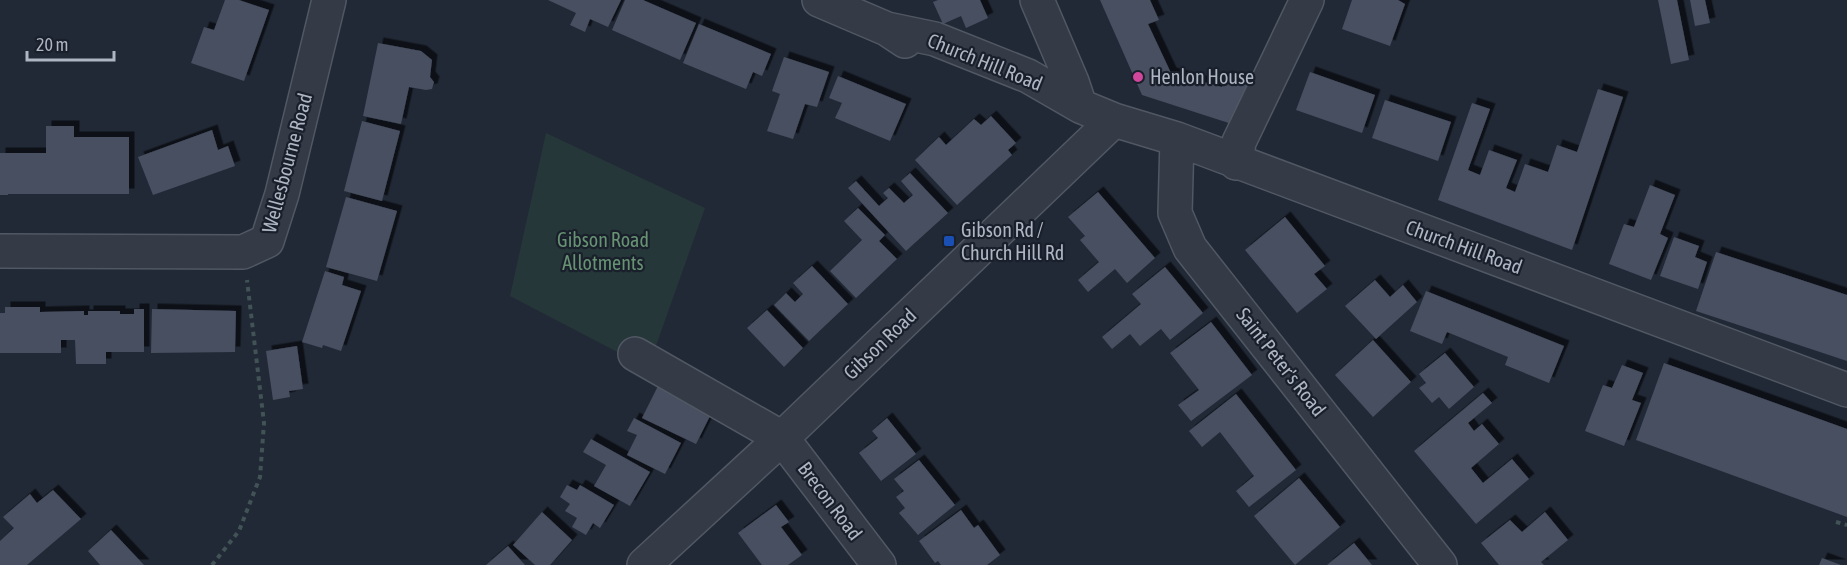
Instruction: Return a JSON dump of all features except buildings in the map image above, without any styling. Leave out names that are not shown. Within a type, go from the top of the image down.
[{"type":"street","name":"Wellesbourne Road","points":[[0,251],[243,252],[267,241],[282,194],[328,0]]},
{"type":"street","name":"Church Hill Road","points":[[819,0],[886,29],[930,58],[1010,90],[1080,106],[1114,120],[1177,139],[1847,390]]},
{"type":"street","points":[[1037,0],[1080,106]]},
{"type":"street","points":[[1236,163],[1239,142],[1307,0]]},
{"type":"street","name":"Gibson Road","points":[[644,565],[782,438],[1114,120]]},
{"type":"street","name":"Saint Peter's Road","points":[[1177,139],[1175,213],[1190,248],[1440,565]]},
{"type":"street","points":[[635,354],[782,438]]},
{"type":"street","name":"Brecon Road","points":[[782,438],[879,565]]},
{"type":"path","points":[[212,565],[239,531],[260,477],[264,423],[243,252]]},
{"type":"path","points":[[1836,522],[1847,525]]},
{"type":"green space","name":"Gibson Road Allotments","points":[[546,133],[705,208],[648,368],[510,296]]},
{"type":"place","name":"Henlon House","points":[[1138,77]]},
{"type":"place","name":"Gibson Rd / Church Hill Rd","points":[[949,241]]}]
